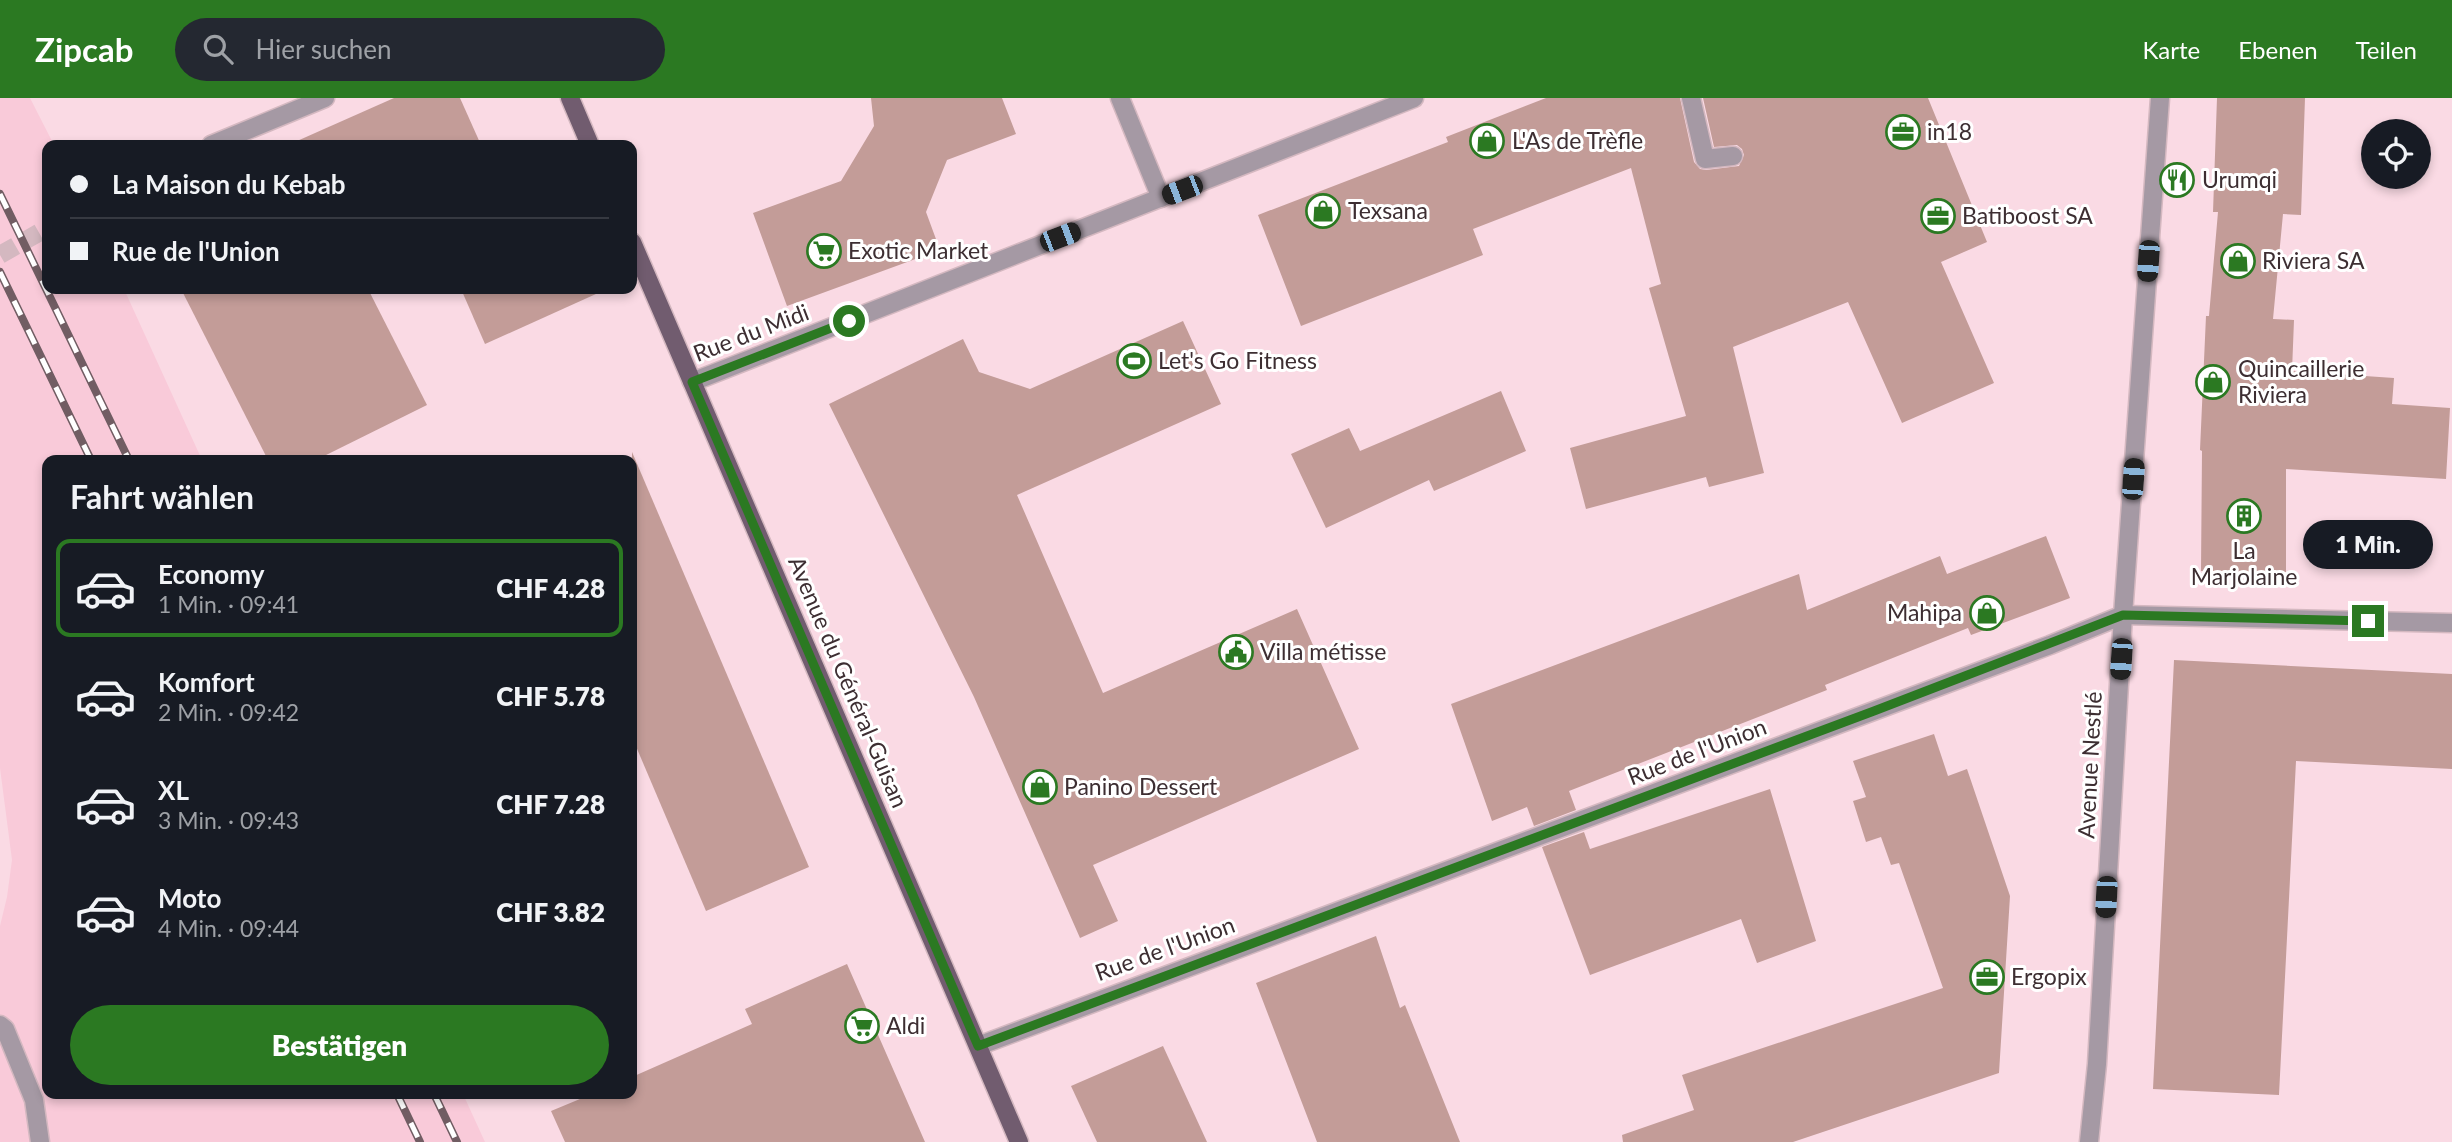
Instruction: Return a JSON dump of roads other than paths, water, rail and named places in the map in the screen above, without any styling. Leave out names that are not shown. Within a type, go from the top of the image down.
[{"type":"main road","points":[[570,98],[588,140]]},
{"type":"main road","name":"Avenue du Général-Guisan","points":[[637,254],[1019,1142]]},
{"type":"street","points":[[223,140],[325,98]]},
{"type":"street","points":[[1120,98],[1161,198]]},
{"type":"street","name":"Rue du Midi","points":[[692,382],[1414,98]]},
{"type":"street","points":[[1691,98],[1705,159],[1733,156]]},
{"type":"street","name":"Avenue Nestlé","points":[[2089,1142],[2097,1063],[2123,615],[2160,98]]},
{"type":"street","name":"Rue de l'Union","points":[[978,1046],[2025,655],[2123,615],[2452,622]]},
{"type":"street","points":[[0,1025],[5,1029],[34,1100],[40,1142]]},
{"type":"tunnel","points":[[0,255],[42,231]]},
{"type":"railway","points":[[0,194],[42,281]]},
{"type":"railway","points":[[0,272],[89,455]]},
{"type":"railway","points":[[48,294],[127,455]]},
{"type":"railway","points":[[399,1099],[420,1142]]},
{"type":"railway","points":[[436,1099],[457,1142]]},
{"type":"place","name":"in18","points":[[1903,132]]},
{"type":"place","name":"L'As de Trèfle","points":[[1487,141]]},
{"type":"place","name":"Urumqi","points":[[2177,180]]},
{"type":"place","name":"Texsana","points":[[1323,211]]},
{"type":"place","name":"Batiboost SA","points":[[1938,216]]},
{"type":"place","name":"Exotic Market","points":[[824,251]]},
{"type":"place","name":"Riviera SA","points":[[2238,261]]},
{"type":"place","name":"Let's Go Fitness","points":[[1134,361]]},
{"type":"place","name":"Quincaillerie Riviera","points":[[2213,382]]},
{"type":"place","name":"La Marjolaine","points":[[2244,516]]},
{"type":"place","name":"Mahipa","points":[[1987,613]]},
{"type":"place","name":"Villa métisse","points":[[1236,652]]},
{"type":"place","name":"Panino Dessert","points":[[1040,787]]},
{"type":"place","name":"Ergopix","points":[[1987,977]]},
{"type":"place","name":"Aldi","points":[[862,1026]]}]
